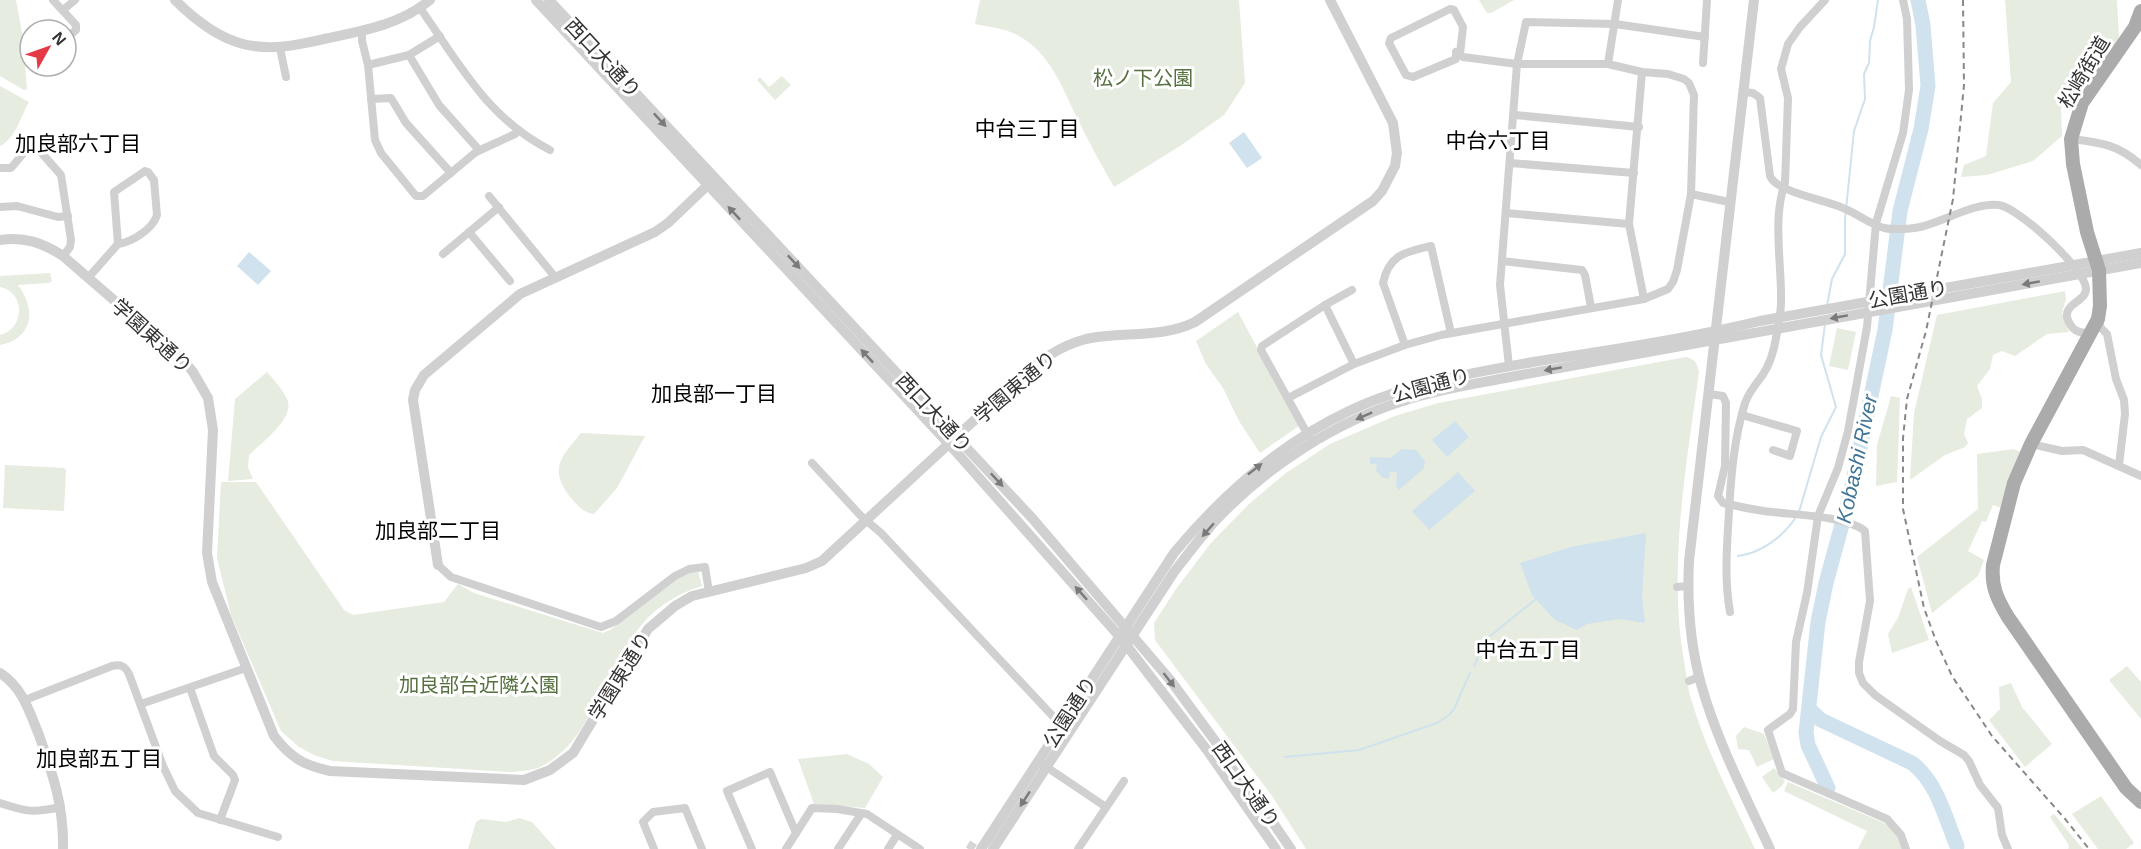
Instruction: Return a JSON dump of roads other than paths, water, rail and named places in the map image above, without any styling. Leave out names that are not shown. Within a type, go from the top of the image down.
[{"type":"main road","name":"松崎街道","points":[[2098,319],[2100,306],[2073,164],[2072,140],[2082,103],[2135,27],[2141,11]]},
{"type":"main road","points":[[2098,319],[2031,444],[2014,483],[1993,565],[1993,588],[2008,617],[2119,778],[2141,802]]},
{"type":"street","points":[[53,0],[69,18]]},
{"type":"street","points":[[63,10],[75,0]]},
{"type":"street","points":[[175,0],[196,20],[224,37],[254,46],[280,48],[362,31],[397,21],[430,0]]},
{"type":"street","name":"西口大通り","points":[[536,0],[711,181],[953,441],[1203,724],[1292,849]]},
{"type":"street","name":"西口大通り","points":[[549,0],[711,181]]},
{"type":"street","name":"学園東通り","points":[[0,240],[32,241],[47,246],[63,256],[183,360],[208,398],[213,430],[208,567],[274,736],[294,759],[330,771],[524,780],[550,770],[573,753],[648,629],[675,606],[692,596],[806,568],[822,561],[1029,370],[1050,354],[1087,339],[1165,332],[1188,325],[1373,201],[1382,191],[1395,166],[1397,153],[1393,123],[1330,0]]},
{"type":"street","points":[[1608,64],[1618,0]]},
{"type":"street","points":[[1703,63],[1707,0]]},
{"type":"street","points":[[1754,0],[1683,587],[1692,638],[1694,679],[1770,849]]},
{"type":"street","points":[[1730,612],[1727,593],[1729,505],[1733,463],[1742,415],[1751,390],[1765,371],[1775,342],[1781,303],[1779,258],[1781,197],[1786,157],[1788,98],[1781,69],[1788,44],[1825,0]]},
{"type":"street","points":[[1903,0],[1907,20],[1909,90],[1903,133],[1876,223],[1867,327],[1848,431],[1821,517],[1796,642],[1793,709],[1791,714],[1768,730],[1768,734],[1782,773],[1887,819],[1901,835],[1906,849]]},
{"type":"street","points":[[420,8],[466,77],[493,107],[518,130],[550,150]]},
{"type":"street","points":[[1450,9],[1454,10],[1463,27],[1460,54],[1456,52],[1456,60],[1413,77],[1406,75],[1389,43],[1391,38],[1450,9]]},
{"type":"street","points":[[1509,366],[1500,285],[1515,115],[1517,64],[1526,22],[1615,24],[1705,37]]},
{"type":"street","points":[[362,31],[368,65],[375,140],[378,148],[416,196],[423,196],[479,150],[515,134],[518,130]]},
{"type":"street","points":[[368,65],[409,55],[440,36]]},
{"type":"street","points":[[280,48],[286,77]]},
{"type":"street","points":[[1288,398],[1354,364],[1405,345],[1450,333],[1644,299],[1661,293],[1672,282],[1677,270],[1691,194],[1694,106],[1689,83],[1678,76],[1642,72],[1608,64],[1517,64],[1463,57],[1456,52]]},
{"type":"street","points":[[409,55],[439,105],[479,150]]},
{"type":"street","points":[[1642,72],[1629,224],[1644,299]]},
{"type":"street","points":[[1743,92],[1754,93],[1760,98],[1770,176],[1774,183],[1846,209],[1884,228],[1919,228],[1989,205],[2002,206],[2014,212],[2068,258],[2086,287],[2085,293],[2070,307],[2067,313],[2068,319],[2073,329],[2081,333],[2091,332]]},
{"type":"street","points":[[371,99],[391,98],[406,123],[450,173]]},
{"type":"street","points":[[1515,115],[1639,127]]},
{"type":"street","points":[[2072,140],[2108,143],[2130,155],[2141,165]]},
{"type":"street","points":[[0,168],[11,168],[30,147],[36,147],[62,175],[71,243],[63,256]]},
{"type":"street","points":[[1510,163],[1634,173]]},
{"type":"street","points":[[88,278],[118,244],[127,242],[150,227],[156,220],[154,180],[148,172],[145,171],[114,192],[118,244]]},
{"type":"street","points":[[709,592],[705,567],[689,569],[675,576],[616,621],[602,627],[451,577],[438,565],[413,400],[418,381],[436,363],[514,298],[530,288],[655,232],[668,224],[711,181]]},
{"type":"street","points":[[1691,194],[1729,202]]},
{"type":"street","points":[[489,196],[555,277]]},
{"type":"street","points":[[0,207],[17,206],[58,217],[68,216]]},
{"type":"street","points":[[443,254],[499,207]]},
{"type":"street","points":[[1506,213],[1629,224]]},
{"type":"street","points":[[469,232],[510,282]]},
{"type":"street","points":[[1405,345],[1383,283],[1385,275],[1397,256],[1407,252],[1431,246],[1450,333]]},
{"type":"street","name":"公園通り","points":[[2092,267],[2141,253]]},
{"type":"street","points":[[1502,261],[1582,270],[1591,307]]},
{"type":"street","name":"公園通り","points":[[1309,438],[1338,428],[1381,408],[1426,394],[1761,326],[2092,267],[2141,263]]},
{"type":"street","points":[[1309,438],[1261,350],[1262,346],[1352,290]]},
{"type":"street","points":[[1325,305],[1354,364]]},
{"type":"street","points":[[2098,319],[2101,328],[2107,334],[2116,379],[2124,400],[2125,414],[2119,465]]},
{"type":"street","name":"公園通り","points":[[993,849],[1062,726],[1174,572],[1217,519],[1309,438],[1348,411],[1397,392],[1458,376],[1509,366],[1714,337]]},
{"type":"street","points":[[1708,394],[1723,396],[1726,403],[1725,466],[1718,496],[1723,503],[1821,517],[1855,525],[1865,531],[1870,601],[1859,662],[1860,677],[1875,695],[1964,755],[1980,785],[1998,808],[2002,835],[2008,849]]},
{"type":"street","points":[[1742,415],[1797,431],[1790,456],[1773,450]]},
{"type":"street","points":[[2031,444],[2062,450],[2084,450],[2141,476]]},
{"type":"street","points":[[812,463],[1062,726]]},
{"type":"street","name":"西口大通り","points":[[1126,636],[1276,849]]},
{"type":"street","name":"公園通り","points":[[981,849],[1042,764],[1126,636]]},
{"type":"street","points":[[26,700],[118,664],[126,669],[171,786],[198,813],[278,837]]},
{"type":"street","points":[[141,704],[246,668]]},
{"type":"street","points":[[0,673],[17,687],[26,700],[55,778],[61,807],[63,849]]},
{"type":"street","points":[[190,688],[214,756],[233,775],[234,780],[220,820]]},
{"type":"street","points":[[1042,764],[1107,807]]},
{"type":"street","points":[[749,848],[727,791],[770,772],[796,833]]},
{"type":"street","points":[[1078,849],[1124,781]]},
{"type":"street","points":[[0,803],[26,812],[61,807]]},
{"type":"street","points":[[654,849],[643,822],[646,818],[653,812],[676,811],[685,808],[702,849]]},
{"type":"street","points":[[786,849],[812,808],[867,814],[920,849]]},
{"type":"street","points":[[838,849],[861,814]]},
{"type":"street","points":[[888,849],[897,835]]},
{"type":"water","points":[[1244,132],[1262,158],[1247,168],[1229,143]]},
{"type":"water","points":[[249,252],[271,271],[258,285],[237,266]]},
{"type":"water","points":[[1455,421],[1469,437],[1447,457],[1432,440]]},
{"type":"water","points":[[1402,449],[1416,450],[1425,461],[1424,468],[1399,490],[1396,486],[1397,472],[1390,472],[1389,479],[1383,478],[1376,471],[1377,464],[1370,464],[1370,457],[1391,458]]},
{"type":"water","points":[[1458,472],[1475,491],[1429,530],[1412,511]]},
{"type":"water","points":[[1646,533],[1642,597],[1645,623],[1620,619],[1587,624],[1577,630],[1555,620],[1532,595],[1520,563],[1571,547]]},
{"type":"waterway","points":[[1827,306],[1832,279],[1845,254],[1845,219],[1854,131],[1865,99],[1864,74],[1869,63],[1870,41],[1878,0]]},
{"type":"waterway","name":"Kobashi River","points":[[1828,788],[1808,745],[1806,733],[1818,622],[1850,495],[1885,330],[1900,211],[1921,129],[1928,86],[1923,25],[1918,0]]},
{"type":"waterway","points":[[1799,512],[1821,437],[1836,407],[1821,355],[1825,324]]},
{"type":"waterway","points":[[1738,556],[1771,543],[1796,517]]},
{"type":"waterway","points":[[1474,666],[1485,640],[1536,599]]},
{"type":"waterway","points":[[1285,757],[1359,750],[1437,723],[1454,709],[1470,673]]},
{"type":"waterway","name":"Kobashi River","points":[[1809,709],[1821,720],[1912,763],[1921,771],[1934,790],[1957,846]]},
{"type":"tunnel","points":[[968,844],[976,849]]},
{"type":"railway","points":[[1963,0],[1964,85],[1953,199],[1926,331],[1907,399],[1903,438],[1903,509],[1924,608],[1952,676],[1992,736],[2089,849]]},
{"type":"district","name":"中台三丁目","points":[[1027,129]]},
{"type":"district","name":"中台六丁目","points":[[1498,141]]},
{"type":"district","name":"加良部六丁目","points":[[78,144]]},
{"type":"district","name":"加良部一丁目","points":[[714,394]]},
{"type":"district","name":"加良部二丁目","points":[[438,531]]},
{"type":"district","name":"中台五丁目","points":[[1528,650]]},
{"type":"district","name":"加良部五丁目","points":[[99,759]]},
{"type":"park label","name":"松ノ下公園","points":[[1143,78]]},
{"type":"park label","name":"加良部台近隣公園","points":[[479,685]]}]
